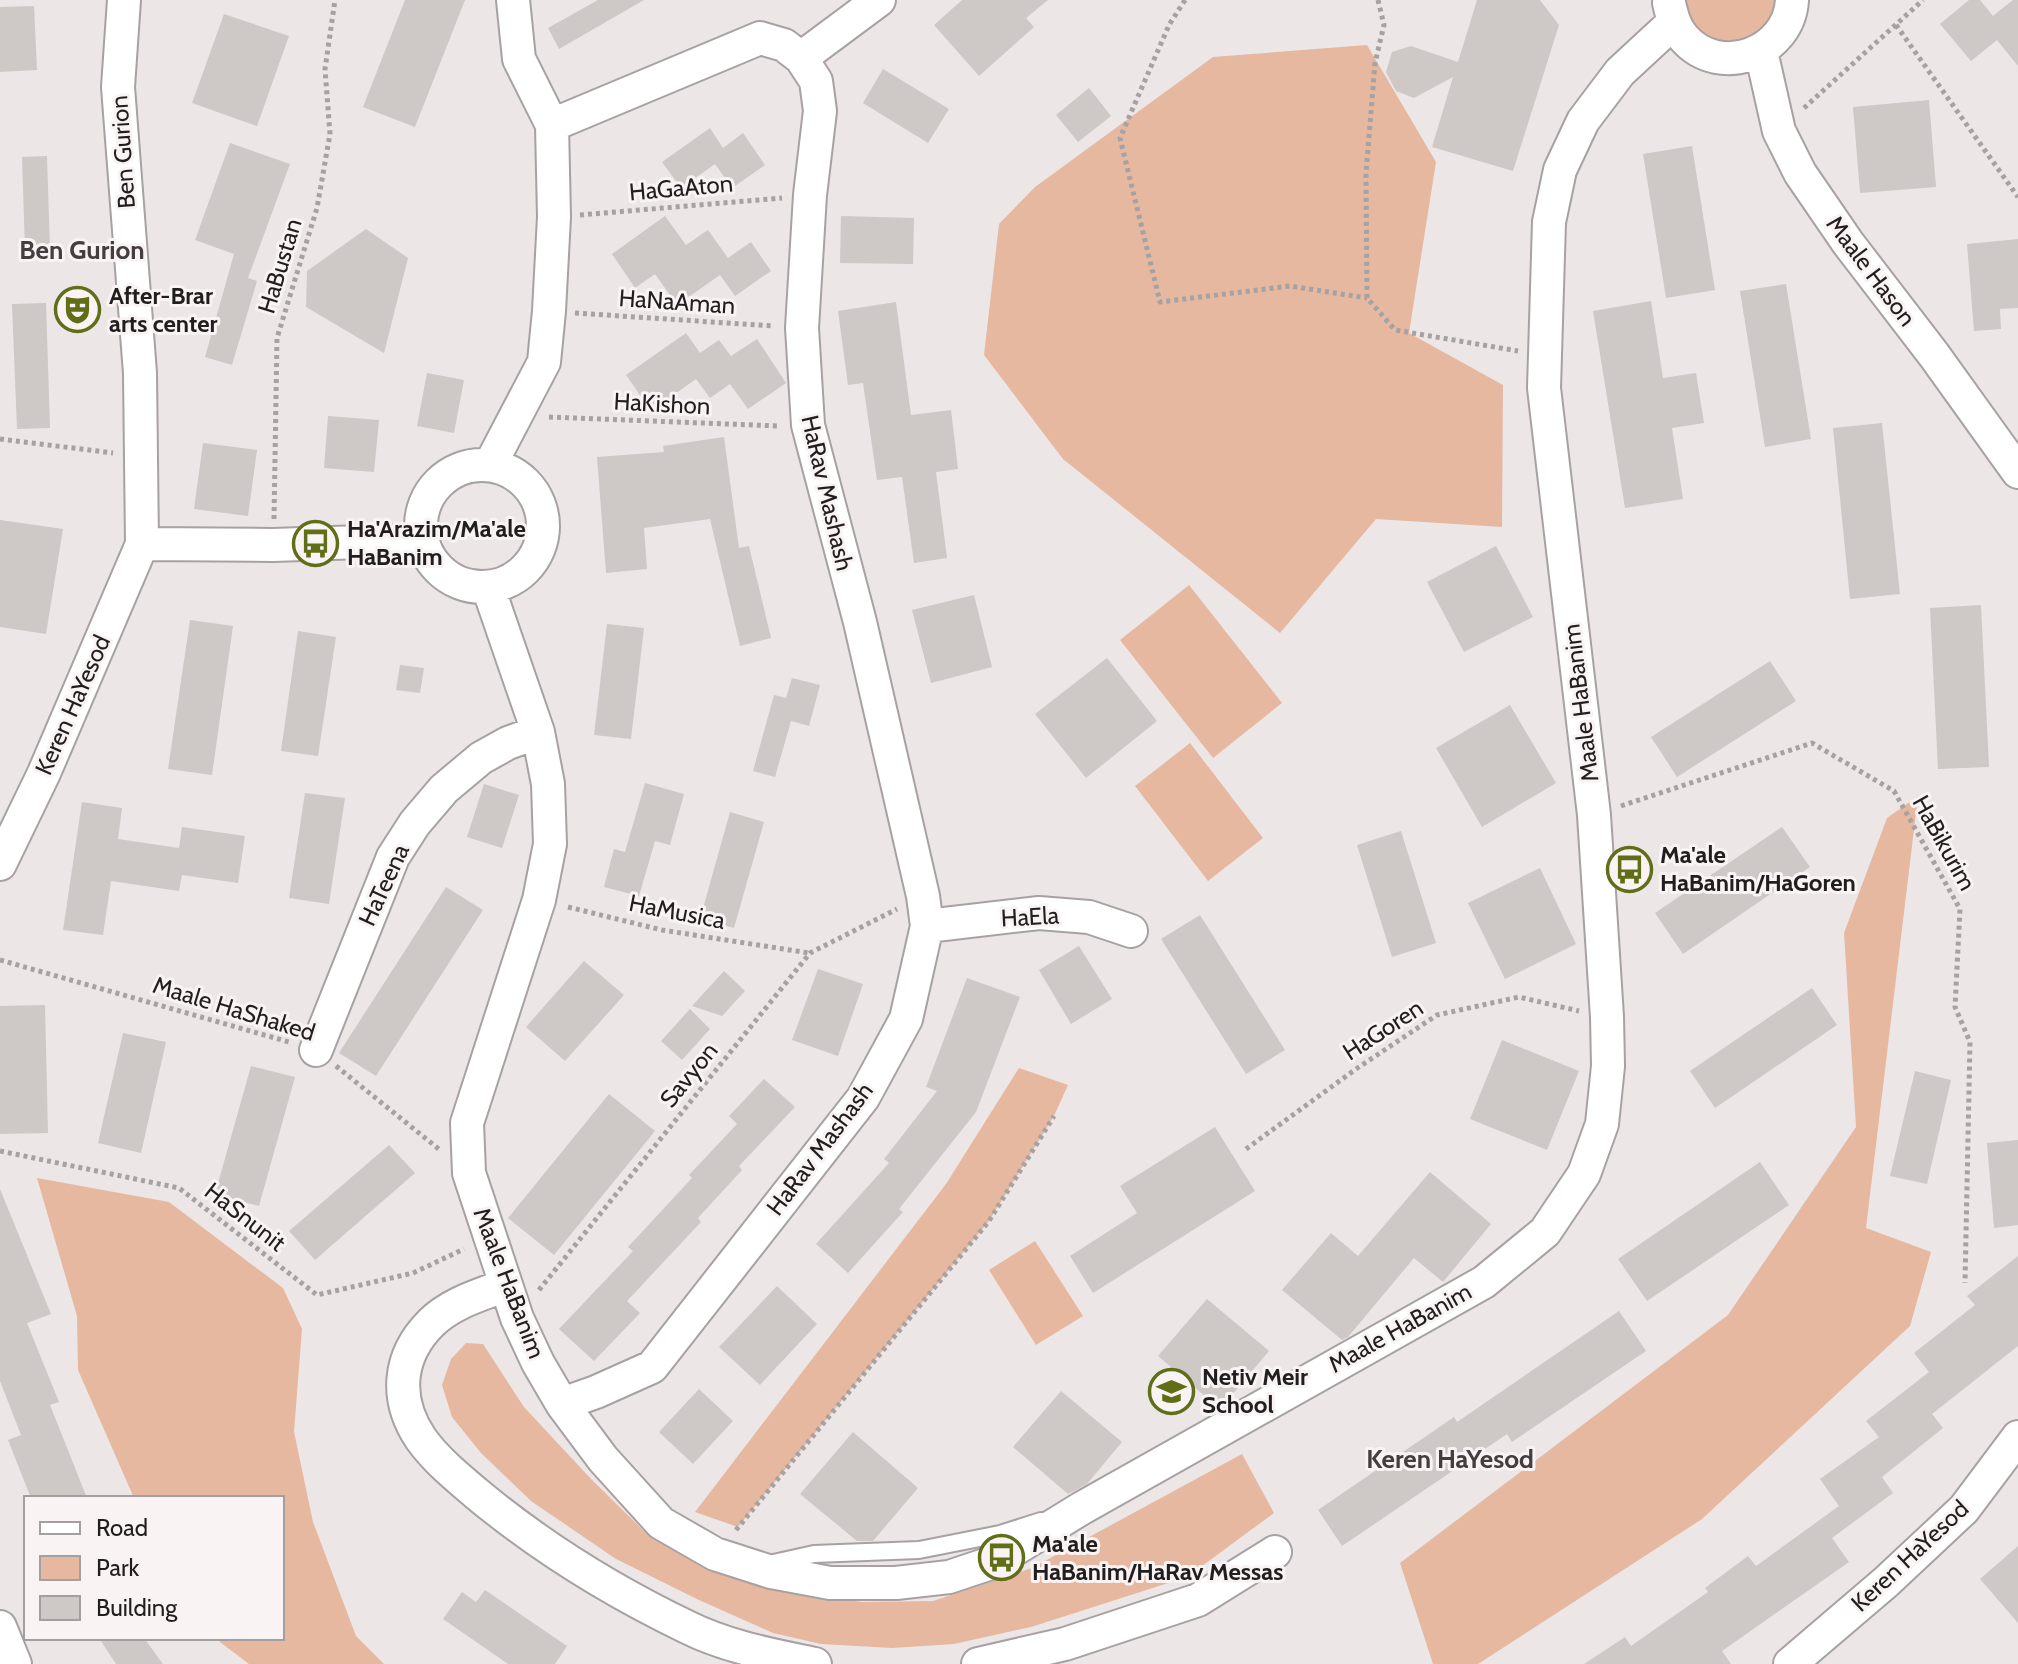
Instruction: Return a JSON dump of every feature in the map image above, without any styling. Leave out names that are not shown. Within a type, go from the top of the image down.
[{"type":"street","name":"Ben Gurion","points":[[124,0],[118,87],[140,373],[142,544]]},
{"type":"street","points":[[490,465],[544,362],[554,217],[552,125],[519,59],[513,0]]},
{"type":"street","points":[[552,125],[760,38],[784,45],[801,58],[879,0]]},
{"type":"street","points":[[1671,11],[1685,39],[1701,51],[1721,58],[1742,58],[1761,51],[1776,39],[1787,23],[1792,0]]},
{"type":"street","name":"Maale HaBanim","points":[[488,587],[538,732],[548,784],[550,844],[539,900],[467,1123],[469,1173],[517,1318],[538,1363],[562,1404],[603,1459],[661,1523],[715,1554],[755,1567],[830,1583],[896,1583],[949,1577],[994,1562],[1082,1508],[1484,1282],[1545,1232],[1584,1174],[1602,1124],[1608,1066],[1607,1017],[1594,815],[1544,388],[1549,222],[1560,170],[1583,121],[1671,11]]},
{"type":"street","name":"Maale Hason","points":[[1761,51],[1779,131],[1800,173],[1848,243],[2018,472]]},
{"type":"street","name":"HaRav Mashash","points":[[562,1404],[652,1367],[863,1098],[906,1019],[925,911],[860,622],[808,425],[802,328],[810,195],[820,111],[816,81],[801,58]]},
{"type":"street","points":[[490,465],[509,472],[525,483],[537,499],[542,517],[542,537],[535,555],[523,571],[507,582],[488,587],[470,586],[446,576],[428,557],[420,520],[426,501],[437,485],[452,472],[471,466],[490,465]]},
{"type":"street","points":[[142,544],[273,545],[422,540]]},
{"type":"street","name":"Keren HaYesod","points":[[0,864],[44,773],[142,544]]},
{"type":"street","name":"HaTeena","points":[[316,1050],[393,857],[415,823],[444,789],[481,758],[508,743],[538,732]]},
{"type":"street","name":"HaEla","points":[[925,911],[1089,917],[1131,931]]},
{"type":"street","points":[[506,1285],[454,1306],[432,1322],[409,1349],[403,1376],[405,1402],[419,1436],[441,1463],[504,1516],[563,1558],[689,1629],[753,1651],[815,1664]]},
{"type":"street","name":"Keren HaYesod","points":[[1790,1664],[1886,1582],[1964,1509],[2018,1437]]},
{"type":"street","points":[[978,1664],[1065,1644],[1198,1600],[1275,1552]]},
{"type":"street","points":[[0,1627],[15,1664]]},
{"type":"path","name":"HaBustan","points":[[273,545],[277,338],[317,208],[330,134],[325,69],[335,0]]},
{"type":"path","points":[[1185,0],[1169,25],[1120,138],[1160,302],[1290,286],[1367,298],[1395,330],[1544,356]]},
{"type":"path","points":[[1367,298],[1366,173],[1375,63],[1384,25],[1378,0]]},
{"type":"path","points":[[1779,131],[1923,0]]},
{"type":"path","points":[[1896,25],[2018,197]]},
{"type":"path","name":"HaGaAton","points":[[554,217],[810,195]]},
{"type":"path","name":"HaNaAman","points":[[549,311],[802,328]]},
{"type":"path","name":"HaKishon","points":[[516,416],[766,427],[808,425]]},
{"type":"path","points":[[0,439],[142,457]]},
{"type":"path","name":"HaBikurim","points":[[1594,815],[1812,743],[1894,791],[1960,909],[1955,1007],[1970,1042],[1965,1283]]},
{"type":"path","name":"HaMusica","points":[[539,900],[662,930],[810,953]]},
{"type":"path","name":"Savyon","points":[[517,1318],[810,953],[925,911]]},
{"type":"path","name":"Maale HaShaked","points":[[0,960],[316,1050],[469,1173]]},
{"type":"path","name":"HaGoren","points":[[1246,1149],[1437,1015],[1519,997],[1607,1017]]},
{"type":"path","points":[[715,1554],[989,1221],[1054,1116]]},
{"type":"path","name":"HaSnunit","points":[[0,1151],[179,1188],[317,1295],[413,1273],[490,1236]]},
{"type":"green space","points":[[1679,0],[1784,0],[1779,20],[1745,48],[1703,42]]},
{"type":"green space","points":[[1367,45],[1436,162],[1409,333],[1503,385],[1502,527],[1376,519],[1280,633],[1063,459],[984,355],[999,224],[1035,187],[1213,57]]},
{"type":"green space","points":[[1189,585],[1282,703],[1213,758],[1120,640]]},
{"type":"green space","points":[[1190,743],[1263,838],[1208,881],[1135,786]]},
{"type":"green space","points":[[1918,796],[1866,1228],[1931,1252],[1910,1326],[1702,1519],[1478,1664],[1433,1664],[1400,1563],[1728,1315],[1856,1127],[1844,933],[1887,818]]},
{"type":"green space","points":[[1019,1068],[1068,1085],[1054,1116],[989,1221],[738,1527],[695,1512],[946,1184]]},
{"type":"green space","points":[[37,1178],[169,1202],[283,1288],[302,1329],[294,1432],[313,1522],[356,1636],[384,1664],[249,1664],[220,1642],[284,1640],[284,1496],[133,1496],[78,1370],[77,1316]]},
{"type":"green space","points":[[1035,1241],[1083,1316],[1036,1345],[989,1270]]},
{"type":"green space","points":[[466,1343],[483,1344],[524,1407],[646,1533],[705,1566],[756,1585],[862,1602],[933,1601],[1032,1568],[1242,1454],[1274,1513],[1187,1577],[1031,1627],[954,1644],[892,1648],[821,1644],[773,1633],[699,1600],[616,1559],[531,1501],[481,1453],[452,1417],[442,1385],[451,1359]]},
{"type":"building","points":[[405,0],[465,0],[415,127],[363,107]]},
{"type":"building","points":[[598,0],[644,0],[559,49],[548,28]]},
{"type":"building","points":[[962,0],[1048,0],[1026,18],[1034,27],[979,76],[934,25]]},
{"type":"building","points":[[1477,0],[1540,0],[1559,25],[1513,171],[1432,147],[1453,77],[1414,98],[1396,91],[1386,72],[1392,52],[1411,46],[1458,62]]},
{"type":"building","points":[[1969,0],[1980,0],[1993,16],[2013,0],[2018,0],[2018,66],[1997,40],[1971,61],[1940,24]]},
{"type":"building","points":[[34,6],[37,70],[0,72],[0,7]]},
{"type":"building","points":[[224,14],[289,36],[257,126],[192,103]]},
{"type":"building","points":[[883,69],[949,109],[928,143],[863,103]]},
{"type":"building","points":[[1089,88],[1111,116],[1078,142],[1056,115]]},
{"type":"building","points":[[1929,100],[1936,187],[1860,193],[1853,107]]},
{"type":"building","points":[[710,128],[723,148],[743,133],[765,165],[732,188],[715,164],[681,188],[662,162]]},
{"type":"building","points":[[230,143],[290,164],[248,278],[257,281],[232,365],[205,357],[234,254],[195,240]]},
{"type":"building","points":[[1692,146],[1715,290],[1666,298],[1643,154]]},
{"type":"building","points":[[47,156],[50,249],[25,250],[22,157]]},
{"type":"building","points":[[665,216],[686,245],[708,230],[728,258],[751,242],[771,271],[735,296],[720,275],[677,305],[655,274],[635,288],[612,254]]},
{"type":"building","points":[[841,216],[914,218],[913,264],[840,263]]},
{"type":"building","points":[[366,229],[408,258],[384,353],[306,307],[307,271]]},
{"type":"building","points":[[2018,239],[2018,308],[2000,309],[2001,329],[1974,331],[1967,244]]},
{"type":"building","points":[[1786,284],[1811,439],[1765,447],[1740,291]]},
{"type":"building","points":[[1651,301],[1663,378],[1696,373],[1704,423],[1672,428],[1683,499],[1625,508],[1593,311]]},
{"type":"building","points":[[896,302],[911,415],[951,410],[958,469],[936,472],[947,558],[914,563],[902,477],[877,480],[863,383],[848,385],[838,311]]},
{"type":"building","points":[[46,303],[50,428],[17,429],[12,304]]},
{"type":"building","points":[[686,333],[700,353],[719,340],[731,356],[757,339],[786,383],[748,409],[730,384],[710,398],[696,379],[651,411],[626,375]]},
{"type":"building","points":[[427,373],[464,380],[454,433],[417,426]]},
{"type":"building","points":[[328,416],[379,420],[374,472],[324,468]]},
{"type":"building","points":[[1882,423],[1900,594],[1850,599],[1833,428]]},
{"type":"building","points":[[724,437],[739,548],[749,546],[771,638],[740,646],[710,519],[644,528],[647,569],[606,573],[597,457],[664,452],[663,446]]},
{"type":"building","points":[[203,443],[257,450],[248,516],[194,509]]},
{"type":"building","points":[[0,520],[63,529],[46,634],[0,627]]},
{"type":"building","points":[[1496,546],[1533,617],[1464,652],[1427,582]]},
{"type":"building","points":[[974,595],[992,667],[931,683],[912,610]]},
{"type":"building","points":[[1981,605],[1989,767],[1938,769],[1930,608]]},
{"type":"building","points":[[190,620],[233,626],[212,775],[168,769]]},
{"type":"building","points":[[607,624],[644,628],[631,739],[594,735]]},
{"type":"building","points":[[298,631],[336,637],[318,756],[281,751]]},
{"type":"building","points":[[1107,658],[1157,721],[1086,778],[1035,714]]},
{"type":"building","points":[[1770,661],[1796,701],[1677,777],[1651,737]]},
{"type":"building","points":[[400,665],[424,668],[420,693],[396,690]]},
{"type":"building","points":[[792,678],[820,685],[809,726],[791,721],[775,777],[753,771],[774,695],[786,698]]},
{"type":"building","points":[[1510,705],[1556,783],[1482,827],[1436,748]]},
{"type":"building","points":[[645,783],[684,794],[670,845],[655,841],[639,896],[604,887],[614,849],[625,852]]},
{"type":"building","points":[[484,784],[519,795],[502,848],[467,837]]},
{"type":"building","points":[[305,793],[345,798],[329,904],[289,898]]},
{"type":"building","points":[[82,802],[122,808],[118,839],[179,848],[182,827],[245,836],[238,883],[182,875],[179,891],[111,881],[103,935],[63,930]]},
{"type":"building","points":[[730,812],[764,822],[734,928],[700,919]]},
{"type":"building","points":[[1782,827],[1810,867],[1683,954],[1655,913]]},
{"type":"building","points":[[1401,831],[1436,943],[1392,957],[1357,845]]},
{"type":"building","points":[[1540,868],[1576,944],[1505,979],[1468,903]]},
{"type":"building","points":[[446,887],[483,910],[376,1076],[339,1053]]},
{"type":"building","points":[[1200,915],[1285,1050],[1246,1074],[1161,939]]},
{"type":"building","points":[[1079,946],[1112,999],[1071,1024],[1039,970]]},
{"type":"building","points":[[584,961],[624,995],[565,1061],[526,1027]]},
{"type":"building","points":[[818,969],[863,984],[838,1056],[792,1040]]},
{"type":"building","points":[[724,971],[745,991],[722,1016],[692,1006]]},
{"type":"building","points":[[967,978],[1020,997],[976,1112],[899,1209],[903,1212],[848,1273],[816,1244],[889,1163],[884,1159],[937,1091],[926,1087]]},
{"type":"building","points":[[1812,988],[1837,1025],[1715,1108],[1690,1071]]},
{"type":"building","points":[[45,1005],[48,1133],[0,1134],[0,1006]]},
{"type":"building","points":[[690,1009],[710,1029],[682,1060],[661,1041]]},
{"type":"building","points":[[123,1033],[166,1042],[141,1153],[98,1143]]},
{"type":"building","points":[[1502,1040],[1579,1071],[1547,1150],[1470,1119]]},
{"type":"building","points":[[251,1066],[295,1077],[259,1206],[215,1194]]},
{"type":"building","points":[[1915,1071],[1951,1080],[1927,1184],[1890,1176]]},
{"type":"building","points":[[764,1079],[795,1107],[739,1166],[742,1170],[698,1218],[701,1222],[627,1301],[640,1313],[594,1361],[559,1329],[633,1251],[628,1247],[737,1124],[729,1116]]},
{"type":"building","points":[[609,1094],[655,1131],[554,1255],[508,1218]]},
{"type":"building","points":[[1215,1127],[1255,1191],[1093,1293],[1070,1256],[1137,1213],[1120,1186]]},
{"type":"building","points":[[2018,1140],[2018,1225],[1994,1228],[1987,1143]]},
{"type":"building","points":[[389,1145],[415,1173],[315,1260],[289,1231]]},
{"type":"building","points":[[1760,1162],[1789,1205],[1647,1301],[1618,1259]]},
{"type":"building","points":[[1430,1172],[1491,1224],[1443,1282],[1414,1258],[1348,1337],[1342,1340],[1282,1290],[1331,1233],[1358,1256]]},
{"type":"building","points":[[0,1189],[51,1314],[27,1323],[59,1402],[50,1405],[86,1496],[30,1496],[8,1440],[21,1435],[0,1381]]},
{"type":"building","points":[[2018,1256],[2018,1346],[1932,1414],[1943,1428],[1882,1477],[1893,1493],[1832,1538],[1849,1562],[1722,1651],[1731,1664],[1584,1664],[1625,1637],[1631,1646],[1708,1592],[1705,1588],[1748,1556],[1756,1566],[1839,1506],[1820,1479],[1879,1437],[1866,1421],[1929,1372],[1914,1353],[1975,1305],[1967,1296]]},
{"type":"building","points":[[777,1286],[817,1324],[760,1385],[719,1347]]},
{"type":"building","points":[[1207,1299],[1269,1351],[1220,1409],[1158,1356]]},
{"type":"building","points":[[1619,1311],[1646,1351],[1512,1442],[1507,1434],[1342,1546],[1318,1510],[1454,1417],[1457,1422]]},
{"type":"building","points":[[699,1389],[733,1421],[693,1464],[659,1432]]},
{"type":"building","points":[[1061,1391],[1122,1442],[1087,1484],[1068,1494],[1013,1447]]},
{"type":"building","points":[[853,1432],[918,1488],[873,1541],[857,1541],[800,1494]]},
{"type":"building","points":[[2018,1546],[2018,1623],[1980,1579]]},
{"type":"building","points":[[485,1590],[567,1646],[555,1664],[508,1664],[443,1619],[462,1592],[476,1602]]},
{"type":"building","points":[[100,1640],[145,1640],[163,1664],[116,1664]]},
{"type":"place","name":"After-Brar arts center","points":[[78,310]]},
{"type":"place","name":"Ha'Arazim/Ma'ale HaBanim","points":[[316,543]]},
{"type":"place","name":"Ma'ale HaBanim/HaGoren","points":[[1629,869]]},
{"type":"place","name":"Netiv Meir School","points":[[1171,1391]]},
{"type":"place","name":"Ma'ale HaBanim/HaRav Messas","points":[[1001,1558]]},
{"type":"district","name":"Ben Gurion","points":[[82,250]]},
{"type":"district","name":"Keren HaYesod","points":[[1450,1459]]}]
